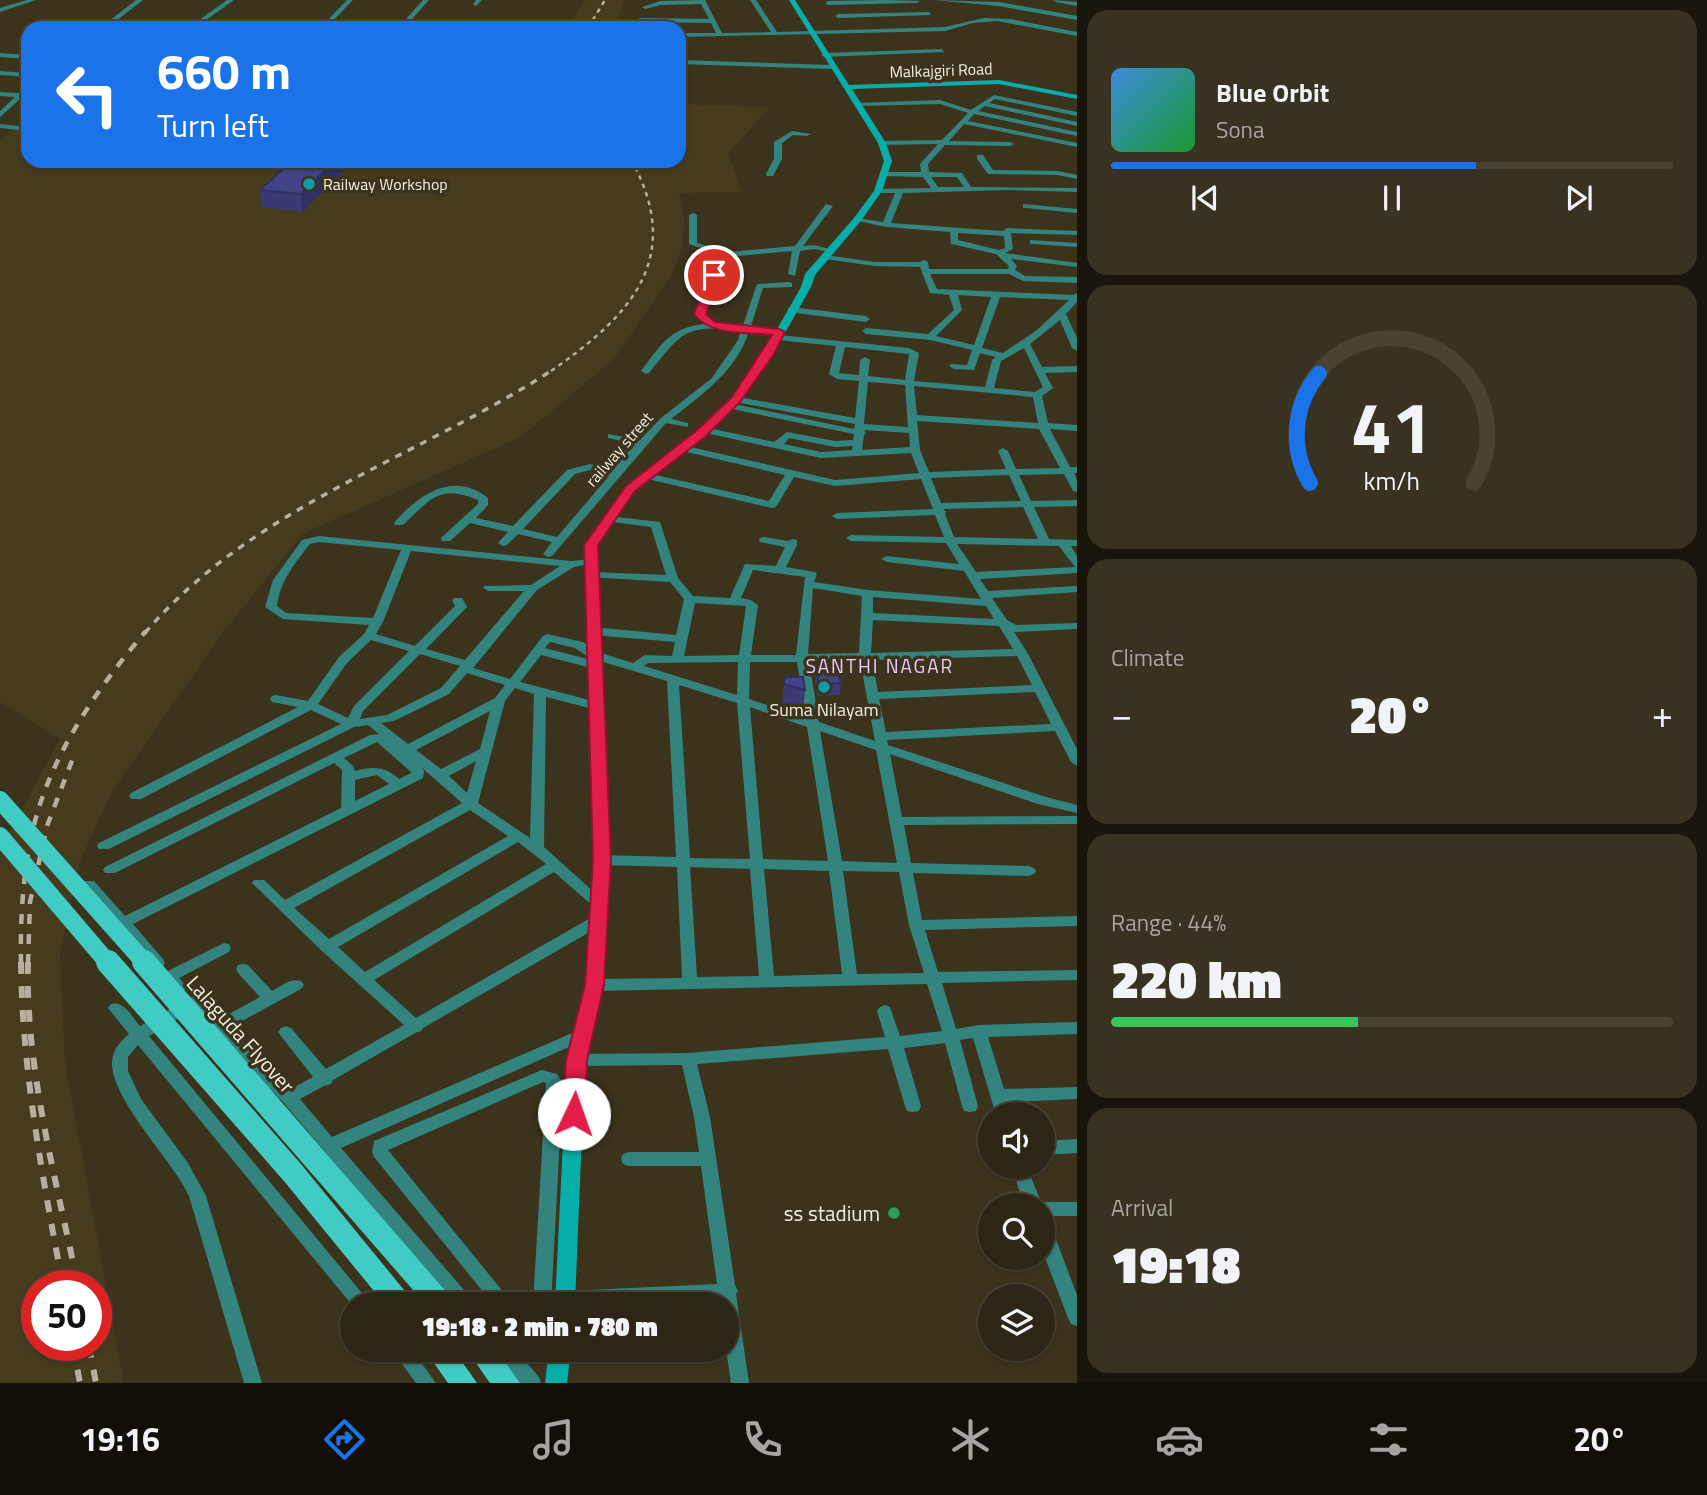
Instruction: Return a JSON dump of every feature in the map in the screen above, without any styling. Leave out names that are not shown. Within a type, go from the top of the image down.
[{"type":"main road","points":[[565,1292],[576,1060],[595,985],[602,860],[591,545],[630,488],[704,430],[733,403],[778,335],[823,251],[857,220],[878,191],[888,161],[882,143],[832,68],[792,0]]},
{"type":"main road","name":"Malkajgiri Road","points":[[846,87],[999,82],[1077,97]]},
{"type":"main road","name":"Lalaguda Flyover","points":[[0,800],[318,1157],[431,1292]]},
{"type":"main road","points":[[0,836],[163,1028],[292,1172],[390,1292]]},
{"type":"main road","points":[[447,1362],[464,1383]]},
{"type":"main road","points":[[490,1362],[507,1383]]},
{"type":"main road","points":[[556,1383],[558,1362]]},
{"type":"street","points":[[0,10],[33,0]]},
{"type":"street","points":[[113,21],[140,0]]},
{"type":"street","points":[[201,21],[231,0]]},
{"type":"street","points":[[330,21],[349,0]]},
{"type":"street","points":[[407,21],[426,0]]},
{"type":"street","points":[[753,0],[775,34]]},
{"type":"street","points":[[828,1],[917,0],[945,29]]},
{"type":"street","points":[[936,0],[997,5],[1077,18]]},
{"type":"street","points":[[686,36],[945,29],[961,27],[1008,0],[1077,12]]},
{"type":"street","points":[[1056,0],[1077,4]]},
{"type":"street","points":[[713,21],[640,20],[646,4],[703,1],[713,21],[720,35]]},
{"type":"street","points":[[828,1],[849,32]]},
{"type":"street","points":[[874,1],[894,30]]},
{"type":"street","points":[[951,1],[962,9],[984,14],[998,21]]},
{"type":"street","points":[[838,16],[929,14]]},
{"type":"street","points":[[972,21],[998,21],[1077,34]]},
{"type":"street","points":[[824,55],[942,51]]},
{"type":"street","points":[[0,55],[21,56]]},
{"type":"street","points":[[686,62],[832,68]]},
{"type":"street","points":[[0,73],[21,74]]},
{"type":"street","points":[[936,190],[925,174],[923,164],[972,112],[998,91],[1077,106]]},
{"type":"street","points":[[0,93],[21,95]]},
{"type":"street","points":[[0,115],[21,95]]},
{"type":"street","points":[[985,101],[1077,114]]},
{"type":"street","points":[[985,101],[1077,124]]},
{"type":"street","points":[[940,102],[972,112],[1077,134]]},
{"type":"street","points":[[858,104],[964,102]]},
{"type":"street","points":[[963,122],[1077,145]]},
{"type":"street","points":[[0,126],[21,128]]},
{"type":"street","points":[[1002,129],[1015,153]]},
{"type":"street","points":[[770,174],[778,159],[778,142],[792,133],[807,134]]},
{"type":"street","points":[[882,143],[1010,144]]},
{"type":"street","points":[[980,157],[991,172],[1073,176],[1077,168]]},
{"type":"street","points":[[884,174],[959,175],[969,189]]},
{"type":"street","points":[[1058,220],[1065,189]]},
{"type":"street","points":[[878,191],[1077,190]]},
{"type":"street","points":[[886,225],[892,206],[900,198],[900,191]]},
{"type":"street","points":[[796,250],[829,206]]},
{"type":"street","points":[[1026,206],[1058,220],[1077,233]]},
{"type":"street","points":[[1006,234],[1008,230],[1058,220],[1077,211]]},
{"type":"street","points":[[693,215],[693,244],[727,254]]},
{"type":"street","points":[[857,220],[886,225],[1006,234]]},
{"type":"street","points":[[954,230],[954,242],[1001,254],[1077,265]]},
{"type":"street","points":[[1001,254],[1009,249],[1006,234]]},
{"type":"street","points":[[804,238],[823,251]]},
{"type":"street","points":[[1033,242],[1077,245]]},
{"type":"street","name":"railway street","points":[[548,554],[664,420],[715,380],[742,340],[760,286],[790,280],[796,250]]},
{"type":"street","points":[[712,325],[700,314],[721,256],[727,254],[823,251],[875,264],[970,271],[1011,271],[1023,278],[1077,281]]},
{"type":"street","points":[[1001,254],[1013,266],[1011,271]]},
{"type":"street","points":[[924,266],[933,290],[996,294],[1072,305]]},
{"type":"street","points":[[970,271],[976,283]]},
{"type":"street","points":[[930,337],[958,310],[953,293]]},
{"type":"street","points":[[954,366],[971,369],[976,347],[992,318],[996,294]]},
{"type":"street","points":[[989,390],[997,360],[1026,344],[1072,305]]},
{"type":"street","points":[[1072,305],[1077,348]]},
{"type":"street","points":[[791,310],[866,319]]},
{"type":"street","points":[[646,371],[676,335],[712,325],[841,344],[913,351],[909,383],[915,450],[951,542],[1004,623],[1077,762]]},
{"type":"street","points":[[866,331],[930,337],[1004,356]]},
{"type":"street","points":[[841,344],[834,375],[1037,395],[1048,388],[1026,344]]},
{"type":"street","points":[[860,436],[866,360]]},
{"type":"street","points":[[1040,370],[1077,369]]},
{"type":"street","points":[[1037,395],[1044,428],[1072,470],[1077,489]]},
{"type":"street","points":[[733,403],[915,450]]},
{"type":"street","points":[[913,418],[1077,428]]},
{"type":"street","points":[[664,420],[685,425]]},
{"type":"street","points":[[704,430],[821,455],[860,436],[913,430]]},
{"type":"street","points":[[611,436],[642,443]]},
{"type":"street","points":[[682,448],[835,483],[927,475],[1072,470]]},
{"type":"street","points":[[1003,451],[1030,504],[1045,543]]},
{"type":"street","points":[[503,543],[575,470],[590,467],[618,475]]},
{"type":"street","points":[[647,476],[772,505],[791,474]]},
{"type":"street","points":[[399,523],[438,489],[446,487],[485,500],[446,539]]},
{"type":"street","points":[[837,516],[1077,503]]},
{"type":"street","points":[[468,519],[561,541]]},
{"type":"street","points":[[609,519],[656,524],[673,579],[690,599],[734,601],[752,605],[744,660],[743,701],[767,981]]},
{"type":"street","points":[[851,538],[1077,543]]},
{"type":"street","points":[[377,622],[283,616],[271,607],[271,595],[280,576],[309,540],[571,564],[673,579]]},
{"type":"street","points":[[764,540],[792,544],[780,569]]},
{"type":"street","points":[[1063,544],[1077,564]]},
{"type":"street","points":[[136,796],[311,705],[343,660],[369,636],[407,548]]},
{"type":"street","points":[[887,559],[970,572],[1077,570]]},
{"type":"street","points":[[104,846],[351,724],[390,718],[445,691],[533,588],[571,564]]},
{"type":"street","points":[[734,601],[748,567],[811,574],[802,656],[835,864],[850,980]]},
{"type":"street","points":[[808,584],[868,593],[988,599],[1077,589]]},
{"type":"street","points":[[489,587],[533,588]]},
{"type":"street","points":[[868,593],[865,656],[904,866],[916,925],[970,1106]]},
{"type":"street","points":[[677,659],[690,599]]},
{"type":"street","points":[[351,724],[358,709],[461,607],[458,600]]},
{"type":"street","points":[[868,615],[1004,623],[1014,629],[1075,629]]},
{"type":"street","points":[[593,631],[682,639]]},
{"type":"street","points":[[640,663],[647,635]]},
{"type":"street","points":[[369,636],[420,650],[540,692],[597,706]]},
{"type":"street","points":[[284,907],[471,804],[479,784],[483,752],[499,701],[537,650],[594,660],[640,663],[677,659],[744,660],[802,656],[1021,653]]},
{"type":"street","points":[[640,663],[673,681],[743,701],[814,726],[882,742],[1043,802],[1077,809]]},
{"type":"street","points":[[673,681],[690,983]]},
{"type":"street","points":[[872,696],[1039,688]]},
{"type":"street","points":[[537,849],[540,692]]},
{"type":"street","points":[[276,699],[311,705],[351,724]]},
{"type":"street","points":[[405,750],[499,701]]},
{"type":"street","points":[[369,720],[440,775],[471,804],[537,849],[598,902]]},
{"type":"street","points":[[882,742],[1059,727]]},
{"type":"street","points":[[110,870],[374,738],[380,738],[418,771],[418,775],[123,923]]},
{"type":"street","points":[[440,775],[483,752]]},
{"type":"street","points":[[336,758],[348,769],[348,810]]},
{"type":"street","points":[[347,778],[378,769],[386,772],[398,785]]},
{"type":"street","points":[[897,821],[1077,820]]},
{"type":"street","points":[[327,947],[517,837]]},
{"type":"street","points":[[602,860],[1029,871]]},
{"type":"street","points":[[365,978],[555,865]]},
{"type":"street","points":[[259,883],[416,1027]]},
{"type":"street","points":[[89,884],[169,977],[289,1098],[455,1292]]},
{"type":"street","points":[[289,1098],[325,1080],[597,921]]},
{"type":"street","points":[[916,925],[1077,921]]},
{"type":"street","points":[[169,977],[224,948]]},
{"type":"street","points":[[243,969],[270,998]]},
{"type":"street","points":[[595,985],[1077,975]]},
{"type":"street","points":[[218,1027],[296,985]]},
{"type":"street","points":[[194,1003],[124,1048],[120,1058],[122,1072],[139,1111],[191,1180],[253,1383]]},
{"type":"street","points":[[116,1008],[352,1292]]},
{"type":"street","points":[[885,1011],[913,1107]]},
{"type":"street","points":[[576,1060],[688,1059],[895,1042],[978,1031],[1077,1028]]},
{"type":"street","points":[[978,1031],[1001,1102]]},
{"type":"street","points":[[286,1032],[325,1080]]},
{"type":"street","points":[[331,1145],[583,1035]]},
{"type":"street","points":[[688,1059],[708,1159],[729,1291],[740,1383]]},
{"type":"street","points":[[494,1292],[380,1152],[380,1146],[542,1076],[551,1078],[555,1083],[543,1292]]},
{"type":"street","points":[[472,1083],[477,1102]]},
{"type":"street","points":[[999,1096],[1077,1093]]},
{"type":"street","points":[[1055,1147],[1077,1146]]},
{"type":"street","points":[[629,1159],[708,1159]]},
{"type":"street","points":[[1055,1209],[1077,1209]]},
{"type":"street","points":[[1055,1260],[1077,1318]]},
{"type":"street","points":[[714,1292],[729,1291]]},
{"type":"street","points":[[410,1362],[427,1383]]},
{"type":"street","points":[[514,1362],[532,1383]]},
{"type":"shaded area","points":[[585,0],[624,0],[617,21],[571,21]]},
{"type":"shaded area","points":[[686,104],[771,107],[728,153],[742,192],[679,193],[684,218],[683,246],[670,277],[614,359],[521,437],[302,534],[224,631],[112,792],[80,861],[60,954],[65,1063],[103,1270],[21,1270],[21,1361],[112,1361],[112,1318],[124,1383],[0,1383],[0,849],[60,739],[0,702],[0,142],[21,123],[21,168],[686,168]]},
{"type":"building","points":[[284,168],[328,168],[301,194],[260,190]]},
{"type":"building","points":[[816,668],[837,668],[841,683],[819,685]]},
{"type":"building","points":[[784,677],[803,677],[805,690],[784,684]]},
{"type":"railway","points":[[592,21],[605,0]]},
{"type":"railway","points":[[552,370],[604,329],[625,306],[641,282],[650,256],[653,227],[647,196],[635,168]]},
{"type":"railway","points":[[145,633],[188,589],[235,551],[286,517],[448,430],[552,370]]},
{"type":"railway","points":[[21,963],[25,877],[30,842],[42,798],[52,772],[79,722],[111,674],[146,631]]},
{"type":"railway","points":[[28,964],[30,902],[47,826],[73,758]]},
{"type":"railway","points":[[21,963],[29,1085],[60,1270]]},
{"type":"railway","points":[[28,964],[28,1002],[37,1084],[75,1270]]},
{"type":"railway","points":[[76,1361],[80,1383]]},
{"type":"railway","points":[[92,1361],[96,1383]]},
{"type":"place","name":"Railway Workshop","points":[[309,184]]},
{"type":"place","name":"Suma Nilayam","points":[[824,687]]},
{"type":"place","name":"ss stadium","points":[[894,1213]]},
{"type":"district","name":"SANTHI NAGAR","points":[[880,665]]},
{"type":"route","points":[[574,1114],[576,1060],[595,985],[602,860],[591,545],[630,488],[701,434],[736,400],[768,354],[779,332],[712,325],[704,320],[700,314],[714,275]]}]
